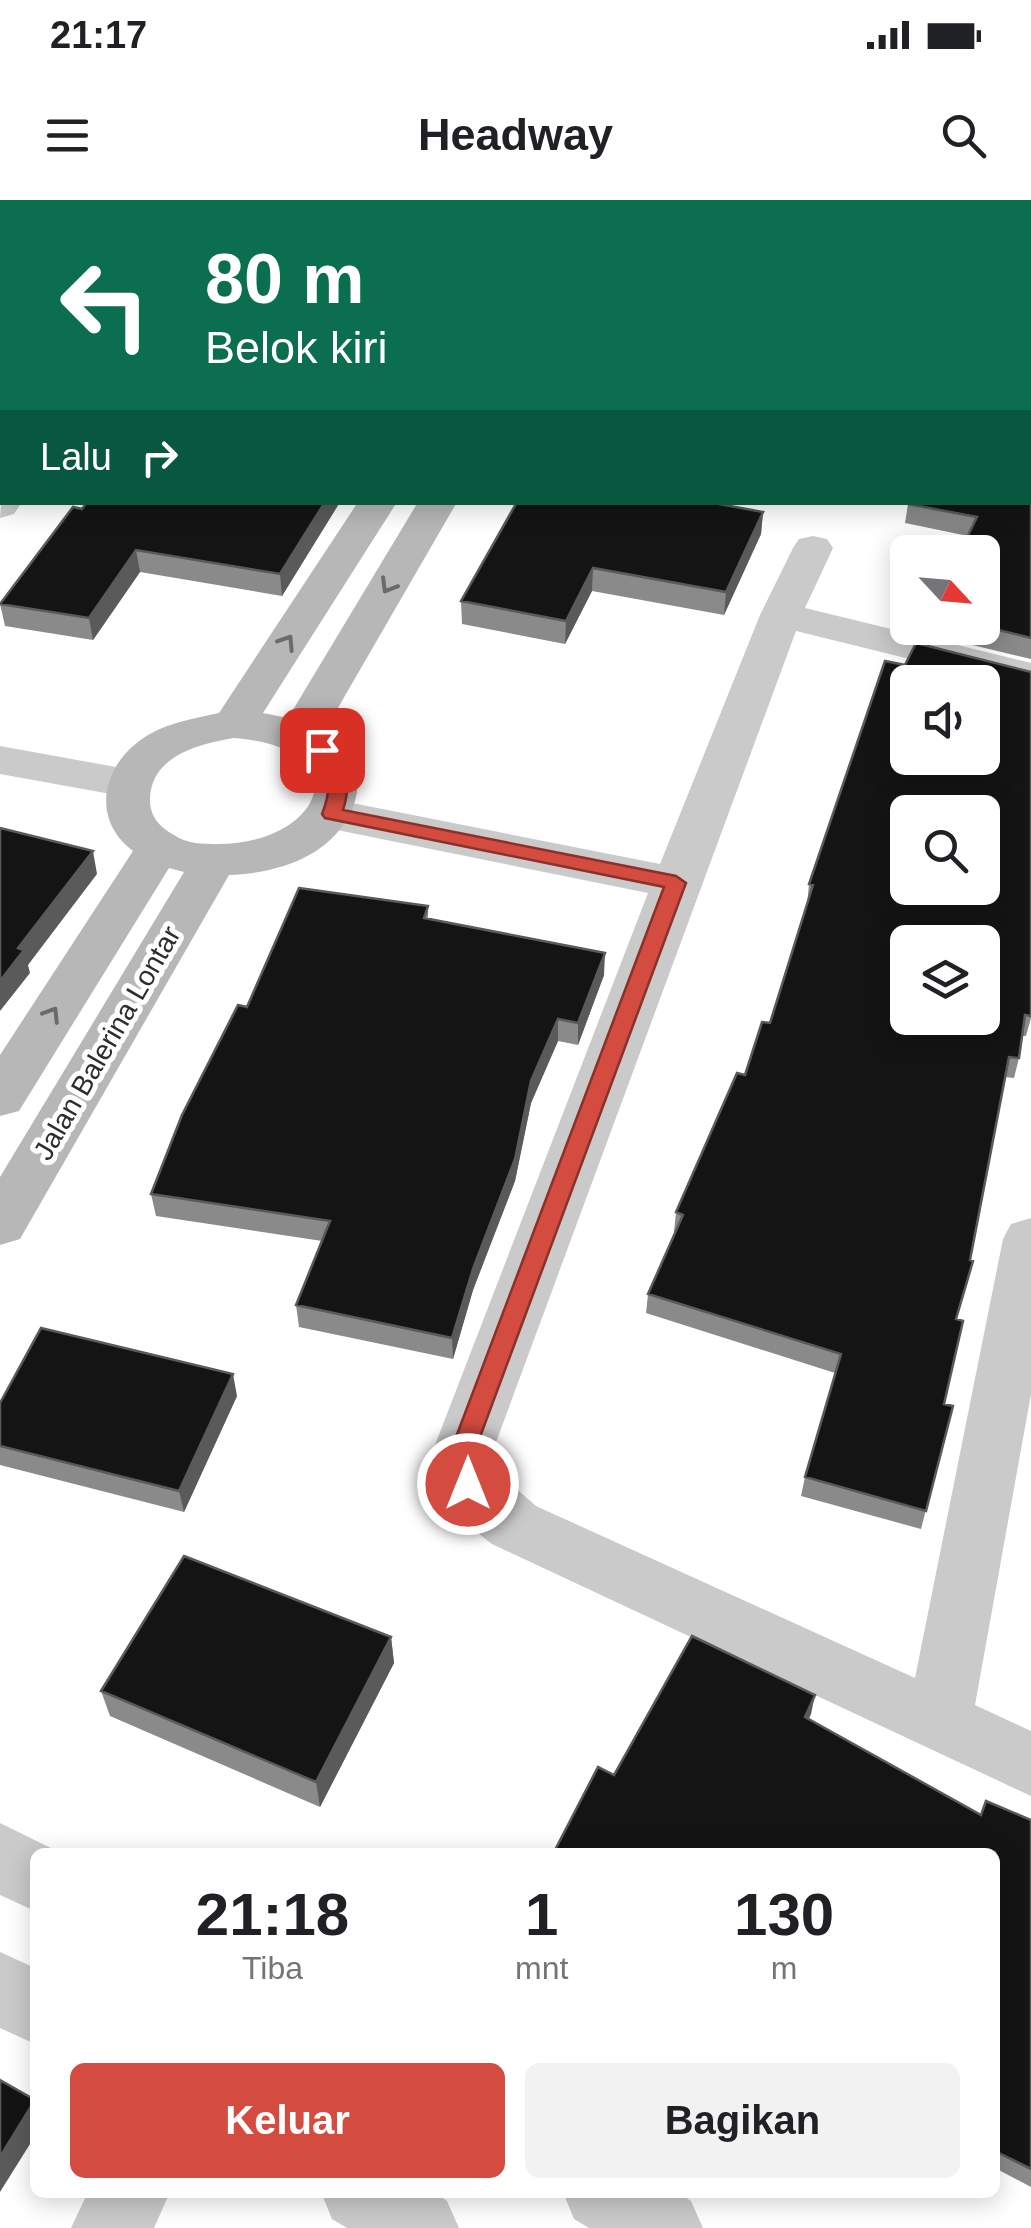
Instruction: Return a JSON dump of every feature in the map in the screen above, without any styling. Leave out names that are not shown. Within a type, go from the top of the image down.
[{"type":"street","points":[[234,724],[376,505]]},
{"type":"street","points":[[299,736],[436,505]]},
{"type":"street","points":[[813,548],[781,615],[676,883],[465,1445],[468,1484],[484,1504],[514,1526],[1031,1764]]},
{"type":"street","points":[[781,615],[1031,676]]},
{"type":"street","points":[[234,724],[269,727],[299,736],[322,750],[337,769],[340,791],[332,814],[304,840],[262,857],[214,861],[159,847],[140,834],[129,818],[124,800],[127,783],[142,760],[166,743],[198,730],[234,724]]},
{"type":"street","points":[[0,760],[127,783]]},
{"type":"street","points":[[332,814],[676,883]]},
{"type":"street","name":"Jalan Balerina Lontar","points":[[0,1097],[159,847]]},
{"type":"street","name":"Jalan Balerina Lontar","points":[[0,1224],[214,861]]},
{"type":"street","points":[[938,1721],[1031,1239]]},
{"type":"street","points":[[0,1858],[30,1874]]},
{"type":"street","points":[[0,1988],[30,2005]]},
{"type":"street","points":[[110,2228],[128,2198]]},
{"type":"street","points":[[369,2198],[420,2228]]},
{"type":"street","points":[[611,2198],[664,2228]]},
{"type":"building","points":[[85,505],[323,505],[280,574],[136,550],[89,618],[0,604],[73,507],[82,509]]},
{"type":"building","points":[[515,505],[724,505],[763,512],[726,592],[593,568],[566,621],[461,601]]},
{"type":"building","points":[[913,505],[1031,505],[1031,638],[1000,630],[1000,535],[968,535],[977,517]]},
{"type":"building","points":[[915,645],[924,645],[1031,672],[1031,1016],[1025,1015],[1019,1058],[1009,1057],[970,1260],[973,1261],[956,1319],[963,1321],[944,1404],[953,1406],[926,1511],[805,1477],[841,1354],[648,1294],[683,1215],[676,1212],[737,1073],[745,1075],[762,1022],[770,1023],[813,885],[809,884],[885,661],[905,665]]},
{"type":"building","points":[[0,828],[93,851],[18,948],[24,950],[0,981]]},
{"type":"building","points":[[299,888],[428,906],[424,918],[605,953],[578,1023],[558,1019],[531,1081],[515,1159],[473,1269],[452,1338],[296,1305],[330,1221],[151,1194],[182,1115],[238,1005],[247,1007]]},
{"type":"building","points":[[41,1328],[233,1374],[179,1491],[0,1446],[0,1403]]},
{"type":"building","points":[[184,1556],[391,1637],[316,1782],[101,1691]]},
{"type":"building","points":[[692,1636],[815,1695],[805,1717],[981,1815],[986,1801],[1031,1820],[1031,2169],[1000,2154],[1000,1848],[556,1848],[598,1767],[614,1775]]},
{"type":"building","points":[[0,2080],[30,2097],[30,2108],[0,2157]]},
{"type":"route","points":[[322,750],[337,769],[340,791],[332,814],[676,883],[465,1445],[468,1484]]}]
